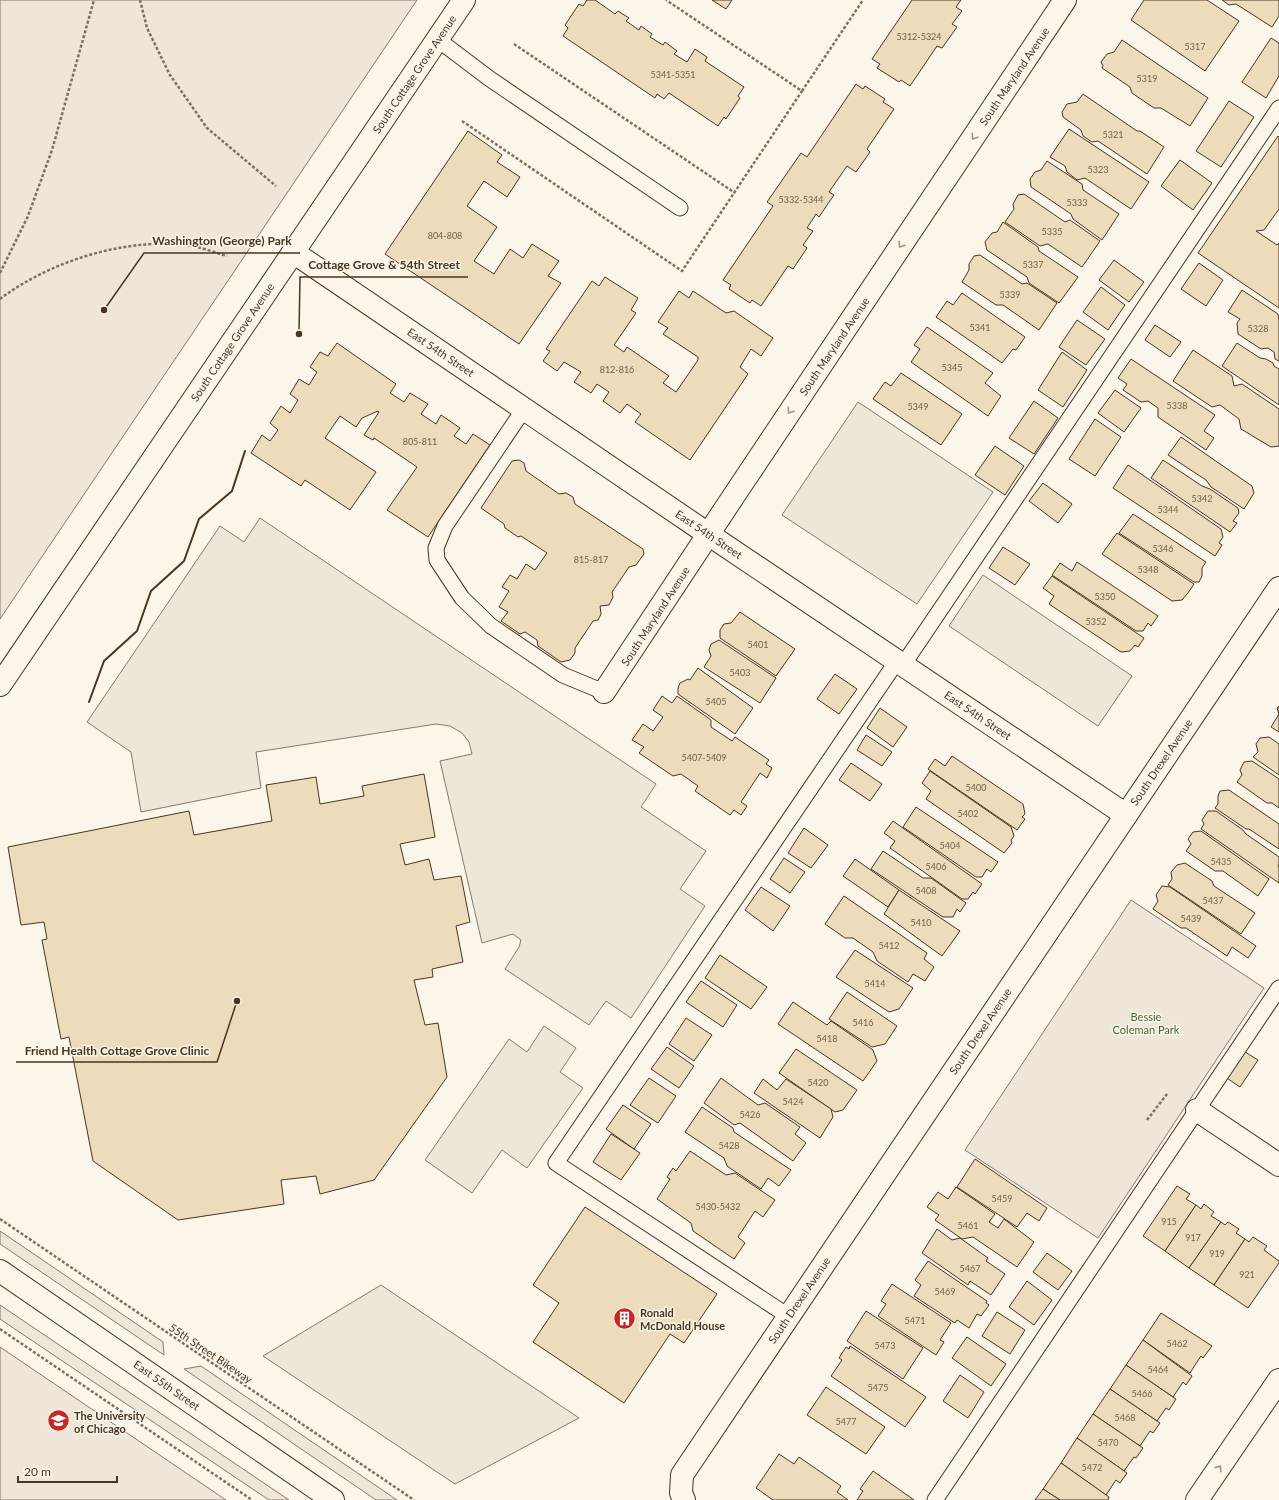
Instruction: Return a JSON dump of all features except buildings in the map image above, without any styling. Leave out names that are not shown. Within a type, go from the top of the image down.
[{"type":"street","name":"South Cottage Grove Avenue","points":[[0,685],[464,0]]},
{"type":"street","name":"South Maryland Avenue","points":[[604,692],[1065,0]]},
{"type":"street","name":"East 54th Street","points":[[293,252],[708,534],[1126,815]]},
{"type":"street","name":"South Drexel Avenue","points":[[684,1500],[681,1493],[682,1475],[1279,588]]},
{"type":"street","points":[[1197,1110],[1279,1165]]},
{"type":"street","name":"East 55th Street","points":[[0,1271],[333,1500]]},
{"type":"street","points":[[1197,1500],[1279,1380]]},
{"type":"lane","points":[[437,39],[497,84],[680,208]]},
{"type":"lane","points":[[788,1316],[556,1163],[1279,108]]},
{"type":"lane","points":[[524,408],[445,526],[436,548],[437,560],[462,598],[491,626],[563,675],[604,692]]},
{"type":"lane","points":[[935,1500],[1279,988]]},
{"type":"path","points":[[0,273],[28,216],[52,150],[94,0]]},
{"type":"path","points":[[140,0],[147,28],[170,74],[207,128],[276,186]]},
{"type":"path","points":[[666,0],[802,91]]},
{"type":"path","points":[[462,121],[682,271],[735,194],[863,0]]},
{"type":"path","points":[[514,44],[735,194]]},
{"type":"path","points":[[0,299],[17,286],[53,267],[93,254],[133,246],[192,246],[227,256]]},
{"type":"path","points":[[1147,1120],[1167,1094]]},
{"type":"path","name":"55th Street Bikeway","points":[[0,1220],[414,1500]]},
{"type":"path","points":[[0,1329],[252,1500]]},
{"type":"green space","points":[[0,0],[417,0],[0,619]]},
{"type":"green space","name":"Bessie Coleman Park","points":[[1131,900],[1264,988],[1098,1238],[965,1150]]},
{"type":"green space","name":"The University of Chicago","points":[[0,1347],[226,1500],[0,1500]]},
{"type":"shaded area","points":[[858,402],[993,492],[917,604],[782,515]]},
{"type":"shaded area","points":[[260,518],[656,784],[641,807],[706,851],[680,889],[705,906],[631,1018],[606,1001],[589,1025],[505,969],[519,947],[521,940],[513,934],[482,943],[440,761],[472,754],[469,742],[462,733],[450,726],[436,724],[256,752],[261,788],[141,812],[131,752],[87,722],[220,526],[244,542]]},
{"type":"shaded area","points":[[983,575],[1132,676],[1098,726],[949,626]]},
{"type":"shaded area","points":[[544,1026],[576,1048],[560,1072],[583,1088],[527,1168],[502,1150],[472,1193],[425,1160],[509,1039],[527,1052]]},
{"type":"shaded area","points":[[0,1231],[163,1342],[164,1355],[0,1244]]},
{"type":"shaded area","points":[[381,1285],[579,1418],[455,1484],[263,1356]]},
{"type":"shaded area","points":[[0,1305],[289,1500],[269,1500],[0,1319]]},
{"type":"shaded area","points":[[201,1366],[397,1500],[376,1500],[184,1369]]},
{"type":"wall","points":[[89,702],[104,661],[137,631],[151,591],[184,561],[199,519],[232,491],[245,451]]},
{"type":"place","name":"Washington (George) Park","points":[[104,310]]},
{"type":"place","name":"Cottage Grove & 54th Street","points":[[299,334]]},
{"type":"place","name":"Friend Health Cottage Grove Clinic","points":[[237,1001]]},
{"type":"place","name":"Ronald McDonald House","points":[[625,1318]]},
{"type":"place","name":"The University of Chicago","points":[[58,1421]]}]
